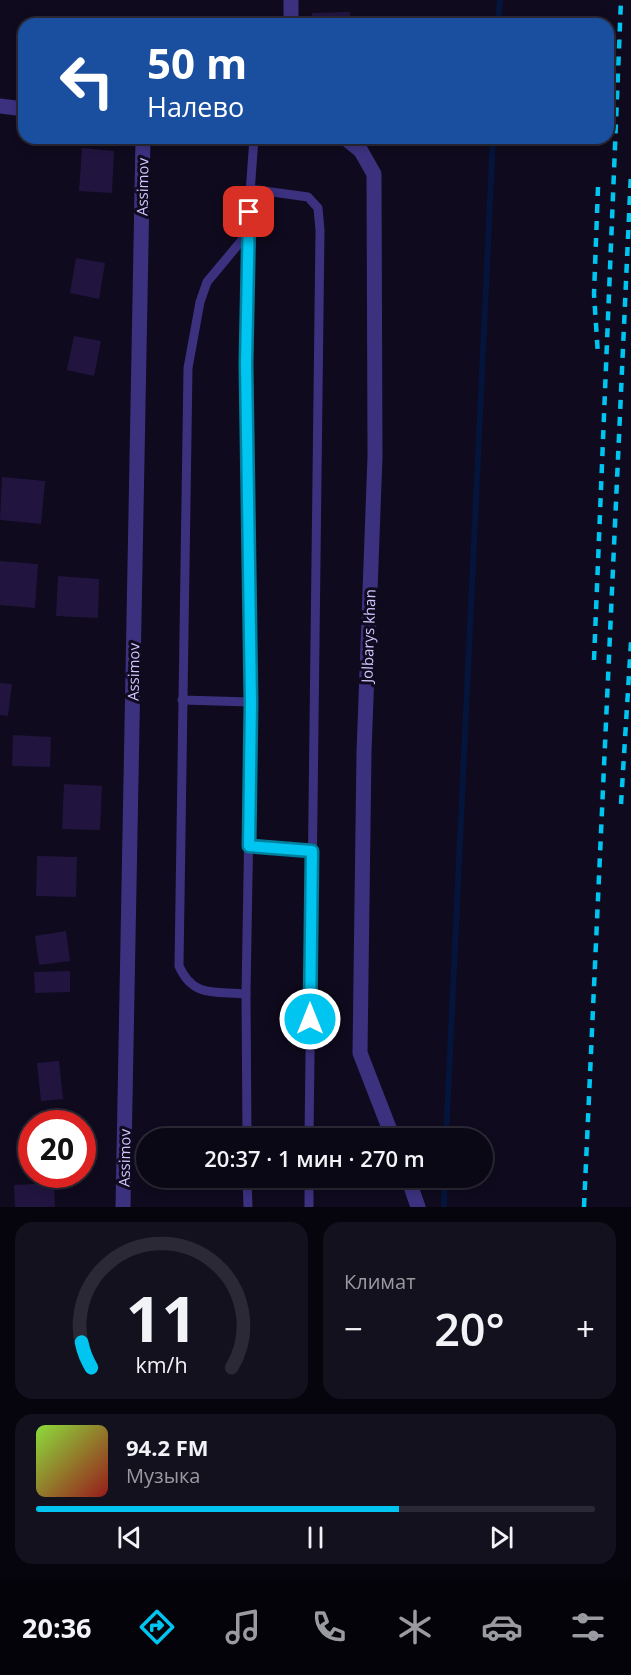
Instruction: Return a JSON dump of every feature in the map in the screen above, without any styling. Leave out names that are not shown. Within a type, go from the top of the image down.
[{"type":"street","points":[[291,0],[291,18]]},
{"type":"street","points":[[0,106],[18,108]]},
{"type":"street","name":"Assimov","points":[[123,1207],[143,144]]},
{"type":"street","name":"Jolbarys khan","points":[[352,144],[361,151],[374,174],[375,457],[364,752],[360,1053],[389,1128]]},
{"type":"street","points":[[411,1188],[418,1207]]},
{"type":"lane","points":[[247,1128],[246,994],[251,702],[246,364],[247,234],[254,144]]},
{"type":"lane","points":[[251,189],[308,196],[318,208],[320,230],[309,1128]]},
{"type":"lane","points":[[246,994],[196,989],[185,980],[179,966],[188,368],[200,302],[207,282],[247,234]]},
{"type":"lane","points":[[182,700],[251,702]]},
{"type":"lane","points":[[249,846],[312,851]]},
{"type":"lane","points":[[247,1188],[248,1207]]},
{"type":"lane","points":[[309,1188],[309,1207]]},
{"type":"building","points":[[350,12],[350,18],[312,18],[312,13]]},
{"type":"building","points":[[82,148],[114,151],[112,193],[79,191]]},
{"type":"building","points":[[76,258],[105,263],[99,299],[70,293]]},
{"type":"building","points":[[74,336],[101,341],[94,376],[67,370]]},
{"type":"building","points":[[2,477],[45,481],[41,524],[0,520]]},
{"type":"building","points":[[0,561],[38,564],[35,608],[0,605]]},
{"type":"building","points":[[58,576],[99,579],[98,618],[56,616]]},
{"type":"building","points":[[0,683],[12,684],[8,716],[0,715]]},
{"type":"building","points":[[13,735],[51,737],[50,767],[12,766]]},
{"type":"building","points":[[64,784],[102,786],[100,830],[62,829]]},
{"type":"building","points":[[37,856],[77,857],[76,897],[36,896]]},
{"type":"building","points":[[66,931],[70,961],[39,965],[35,936]]},
{"type":"building","points":[[70,971],[70,992],[35,993],[34,972]]},
{"type":"building","points":[[59,1061],[63,1099],[41,1101],[37,1063]]},
{"type":"building","points":[[14,1185],[18,1185],[18,1188],[54,1188],[55,1207],[15,1207]]},
{"type":"waterway","points":[[498,18],[500,0]]},
{"type":"waterway","points":[[446,1128],[493,144]]},
{"type":"waterway","points":[[444,1207],[445,1188]]},
{"type":"railway","points":[[594,660],[621,0]]},
{"type":"railway","points":[[584,1207],[631,172]]},
{"type":"railway","points":[[598,187],[594,294],[598,355]]},
{"type":"railway","points":[[621,804],[631,642]]},
{"type":"route","points":[[249,212],[246,364],[251,702],[249,846],[312,851],[310,1019]]}]
